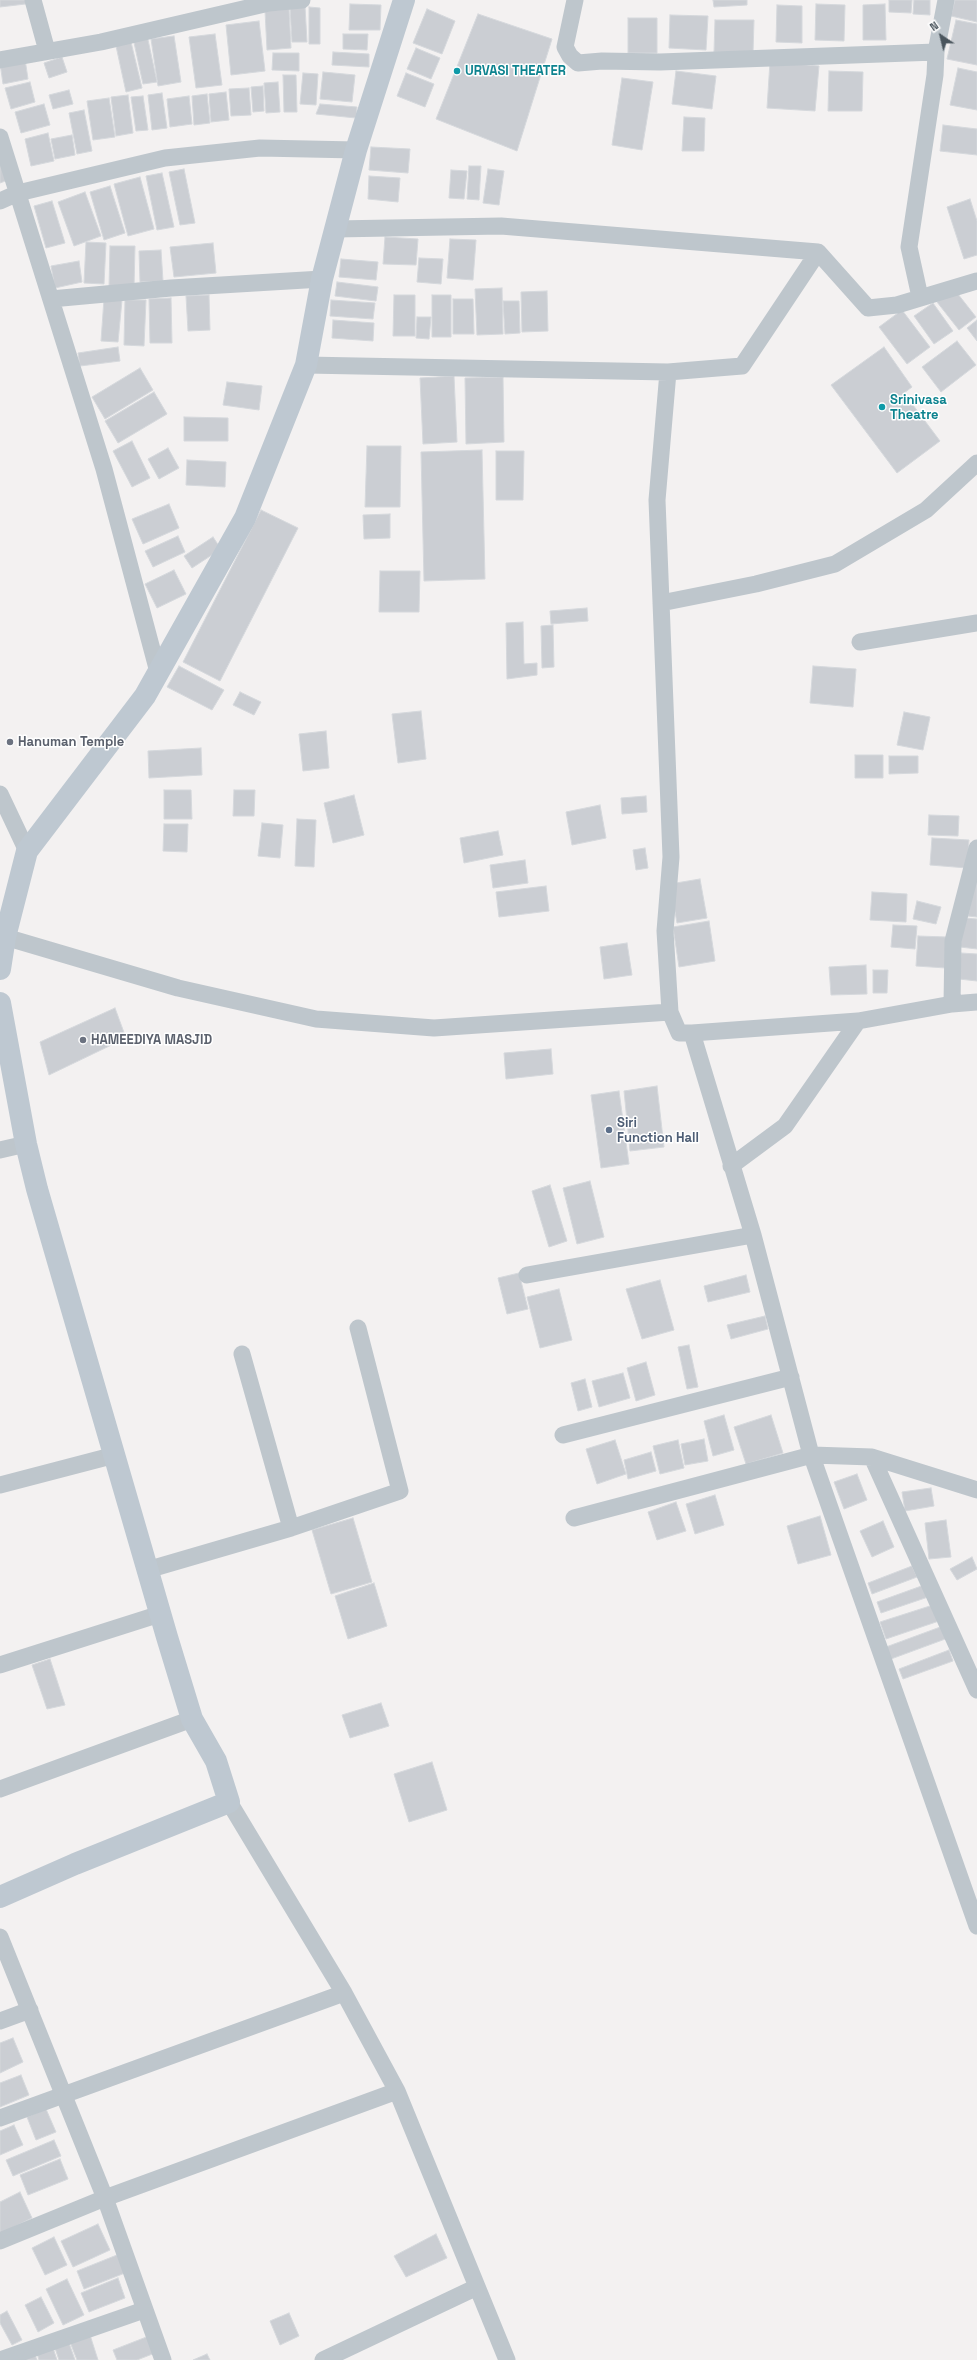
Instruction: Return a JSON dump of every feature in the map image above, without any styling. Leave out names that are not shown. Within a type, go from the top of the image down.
[{"type":"street","points":[[33,0],[47,52]]},
{"type":"street","points":[[0,60],[101,42],[269,3],[302,0]]},
{"type":"street","points":[[0,969],[2,938],[26,851],[145,696],[245,518],[306,365],[322,279],[356,150],[404,0]]},
{"type":"street","points":[[575,0],[565,47],[570,56],[578,63],[602,61],[660,62],[936,52]]},
{"type":"street","points":[[920,297],[909,246],[935,75],[936,52],[946,0]]},
{"type":"street","points":[[0,137],[104,469],[158,672]]},
{"type":"street","points":[[0,201],[18,193],[165,158],[260,148],[356,150]]},
{"type":"street","points":[[336,229],[501,226],[818,252],[868,308],[897,305],[977,280]]},
{"type":"street","points":[[306,365],[668,372],[742,366],[818,252]]},
{"type":"street","points":[[51,299],[171,288],[322,279]]},
{"type":"street","points":[[668,372],[657,500],[671,857],[665,931],[670,1012],[679,1033],[858,1021],[952,1004],[977,1002]]},
{"type":"street","points":[[661,603],[756,584],[835,564],[926,510],[977,463]]},
{"type":"street","points":[[860,642],[977,622]]},
{"type":"street","points":[[0,794],[26,851]]},
{"type":"street","points":[[952,1004],[953,941],[977,848]]},
{"type":"street","points":[[2,938],[178,988],[316,1019],[434,1028],[670,1012]]},
{"type":"street","points":[[0,1003],[26,1144],[37,1189],[160,1614],[192,1719],[216,1760],[229,1802],[344,1993],[397,2091],[507,2360]]},
{"type":"street","points":[[732,1166],[785,1126],[858,1021]]},
{"type":"street","points":[[692,1033],[753,1235],[812,1455],[977,1926]]},
{"type":"street","points":[[0,1150],[26,1144]]},
{"type":"street","points":[[527,1275],[753,1235]]},
{"type":"street","points":[[148,1570],[291,1528],[400,1491],[358,1328]]},
{"type":"street","points":[[242,1354],[291,1528]]},
{"type":"street","points":[[563,1435],[790,1376]]},
{"type":"street","points":[[0,1485],[115,1455]]},
{"type":"street","points":[[574,1518],[812,1455],[872,1457],[977,1490]]},
{"type":"street","points":[[872,1457],[976,1683]]},
{"type":"street","points":[[0,1665],[160,1614]]},
{"type":"street","points":[[0,1789],[192,1719]]},
{"type":"street","points":[[0,1897],[75,1864],[229,1802]]},
{"type":"street","points":[[0,1937],[105,2198],[163,2360]]},
{"type":"street","points":[[0,2118],[344,1993]]},
{"type":"street","points":[[0,2021],[30,2010]]},
{"type":"street","points":[[0,2241],[105,2198],[397,2091]]},
{"type":"street","points":[[323,2360],[477,2287]]},
{"type":"street","points":[[0,2360],[144,2310]]},
{"type":"building","points":[[0,0],[34,0],[34,3],[0,7]]},
{"type":"building","points":[[713,0],[747,0],[747,5],[714,7]]},
{"type":"building","points":[[889,0],[912,0],[911,13],[889,12]]},
{"type":"building","points":[[914,0],[930,0],[930,15],[913,14]]},
{"type":"building","points":[[955,0],[977,0],[977,22],[951,16]]},
{"type":"building","points":[[350,4],[381,5],[380,30],[349,30]]},
{"type":"building","points":[[816,4],[845,5],[844,41],[815,40]]},
{"type":"building","points":[[885,4],[886,40],[863,40],[863,5]]},
{"type":"building","points":[[777,5],[802,6],[802,43],[776,42]]},
{"type":"building","points":[[305,6],[307,42],[292,42],[290,7]]},
{"type":"building","points":[[309,7],[320,8],[320,44],[309,44]]},
{"type":"building","points":[[289,9],[291,48],[267,50],[265,11]]},
{"type":"building","points":[[427,9],[455,21],[442,54],[413,43]]},
{"type":"building","points":[[478,14],[552,39],[517,151],[436,119]]},
{"type":"building","points":[[670,15],[708,16],[706,50],[669,48]]},
{"type":"building","points":[[628,18],[657,18],[657,53],[628,53]]},
{"type":"building","points":[[715,20],[754,20],[753,53],[714,52]]},
{"type":"building","points":[[956,20],[977,24],[977,65],[947,59]]},
{"type":"building","points":[[259,21],[265,71],[231,75],[226,25]]},
{"type":"building","points":[[215,34],[222,85],[196,88],[189,37]]},
{"type":"building","points":[[343,34],[368,34],[367,50],[343,49]]},
{"type":"building","points":[[147,35],[157,82],[143,84],[133,38]]},
{"type":"building","points":[[174,36],[181,82],[158,86],[151,39]]},
{"type":"building","points":[[131,42],[142,88],[126,92],[116,46]]},
{"type":"building","points":[[416,48],[440,58],[431,79],[407,69]]},
{"type":"building","points":[[333,52],[369,54],[369,67],[332,65]]},
{"type":"building","points":[[273,53],[299,53],[299,71],[272,70]]},
{"type":"building","points":[[62,57],[67,72],[49,78],[44,63]]},
{"type":"building","points":[[25,59],[28,79],[3,84],[0,63]]},
{"type":"building","points":[[770,62],[819,66],[815,111],[767,108]]},
{"type":"building","points":[[958,68],[977,72],[977,110],[950,105]]},
{"type":"building","points":[[676,71],[716,76],[712,109],[672,104]]},
{"type":"building","points":[[829,71],[863,72],[862,111],[828,111]]},
{"type":"building","points":[[323,72],[355,75],[352,102],[320,99]]},
{"type":"building","points":[[303,73],[318,74],[316,105],[300,104]]},
{"type":"building","points":[[406,73],[434,84],[425,107],[397,96]]},
{"type":"building","points":[[283,75],[296,75],[297,112],[284,112]]},
{"type":"building","points":[[622,78],[653,82],[642,150],[612,145]]},
{"type":"building","points":[[30,82],[35,102],[11,109],[5,88]]},
{"type":"building","points":[[278,82],[280,112],[266,113],[264,83]]},
{"type":"building","points":[[263,86],[264,111],[253,112],[251,87]]},
{"type":"building","points":[[249,88],[251,115],[231,116],[229,89]]},
{"type":"building","points":[[69,90],[73,104],[53,109],[49,95]]},
{"type":"building","points":[[226,92],[229,120],[211,122],[209,94]]},
{"type":"building","points":[[162,93],[167,128],[152,130],[148,95]]},
{"type":"building","points":[[207,94],[210,123],[194,125],[192,96]]},
{"type":"building","points":[[128,95],[133,133],[116,136],[111,97]]},
{"type":"building","points":[[143,96],[148,130],[136,131],[131,97]]},
{"type":"building","points":[[189,96],[192,124],[170,127],[167,99]]},
{"type":"building","points":[[109,98],[115,137],[93,140],[87,101]]},
{"type":"building","points":[[44,104],[50,125],[21,133],[15,112]]},
{"type":"building","points":[[320,104],[357,107],[356,118],[316,114]]},
{"type":"building","points":[[84,110],[92,151],[77,154],[69,113]]},
{"type":"building","points":[[684,117],[705,118],[704,151],[682,151]]},
{"type":"building","points":[[943,125],[977,129],[977,155],[940,151]]},
{"type":"building","points":[[48,133],[54,161],[31,166],[25,139]]},
{"type":"building","points":[[72,135],[75,155],[55,159],[51,139]]},
{"type":"building","points":[[371,147],[410,149],[408,173],[369,170]]},
{"type":"building","points":[[0,156],[8,180],[0,183]]},
{"type":"building","points":[[469,166],[481,166],[479,200],[467,199]]},
{"type":"building","points":[[184,169],[195,223],[180,225],[169,172]]},
{"type":"building","points":[[488,169],[504,171],[499,205],[483,203]]},
{"type":"building","points":[[451,170],[467,171],[464,199],[449,198]]},
{"type":"building","points":[[162,173],[174,227],[157,230],[146,176]]},
{"type":"building","points":[[369,176],[400,178],[398,202],[368,199]]},
{"type":"building","points":[[140,177],[154,229],[128,236],[114,184]]},
{"type":"building","points":[[110,186],[125,233],[104,240],[90,192]]},
{"type":"building","points":[[85,192],[101,236],[74,246],[58,202]]},
{"type":"building","points":[[970,199],[977,221],[977,255],[964,259],[947,207]]},
{"type":"building","points":[[52,201],[65,243],[46,248],[34,206]]},
{"type":"building","points":[[385,237],[418,239],[416,265],[383,264]]},
{"type":"building","points":[[450,239],[476,240],[473,280],[447,278]]},
{"type":"building","points":[[86,242],[106,243],[104,284],[84,283]]},
{"type":"building","points":[[213,243],[216,273],[174,277],[170,247]]},
{"type":"building","points":[[110,246],[135,246],[134,288],[109,287]]},
{"type":"building","points":[[161,250],[163,281],[140,282],[139,251]]},
{"type":"building","points":[[419,258],[443,259],[441,284],[417,282]]},
{"type":"building","points":[[341,259],[378,262],[376,280],[339,277]]},
{"type":"building","points":[[79,261],[82,282],[55,288],[51,266]]},
{"type":"building","points":[[337,282],[378,287],[376,301],[335,296]]},
{"type":"building","points":[[502,288],[503,334],[477,335],[475,289]]},
{"type":"building","points":[[954,289],[976,317],[959,330],[937,302]]},
{"type":"building","points":[[547,291],[548,331],[522,332],[521,292]]},
{"type":"building","points":[[209,295],[210,330],[188,331],[186,296]]},
{"type":"building","points":[[394,295],[415,295],[415,336],[393,336]]},
{"type":"building","points":[[432,295],[451,295],[451,337],[432,337]]},
{"type":"building","points":[[171,298],[172,343],[150,343],[149,299]]},
{"type":"building","points":[[104,299],[122,300],[118,342],[101,341]]},
{"type":"building","points":[[453,299],[473,299],[474,334],[453,334]]},
{"type":"building","points":[[125,300],[146,300],[144,346],[124,345]]},
{"type":"building","points":[[331,300],[375,303],[373,319],[330,316]]},
{"type":"building","points":[[503,301],[519,301],[520,333],[505,334]]},
{"type":"building","points":[[933,303],[953,331],[934,344],[914,316]]},
{"type":"building","points":[[902,310],[930,347],[907,364],[879,327]]},
{"type":"building","points":[[417,317],[431,317],[429,339],[416,338]]},
{"type":"building","points":[[333,320],[374,323],[373,341],[332,338]]},
{"type":"building","points":[[977,320],[977,341],[967,328]]},
{"type":"building","points":[[957,341],[976,365],[941,392],[922,367]]},
{"type":"building","points":[[118,347],[120,361],[80,366],[78,353]]},
{"type":"building","points":[[884,347],[912,387],[904,393],[940,441],[897,473],[831,385]]},
{"type":"building","points":[[140,368],[153,390],[105,419],[92,397]]},
{"type":"building","points":[[454,376],[457,442],[423,444],[420,378]]},
{"type":"building","points":[[503,377],[504,442],[466,444],[465,378]]},
{"type":"building","points":[[227,382],[262,386],[259,410],[223,405]]},
{"type":"building","points":[[154,392],[167,414],[118,443],[105,421]]},
{"type":"building","points":[[184,417],[228,418],[228,441],[184,441]]},
{"type":"building","points":[[132,441],[150,478],[132,487],[113,451]]},
{"type":"building","points":[[367,446],[401,446],[400,507],[365,507]]},
{"type":"building","points":[[168,448],[179,468],[159,479],[148,459]]},
{"type":"building","points":[[482,450],[485,579],[424,581],[421,452]]},
{"type":"building","points":[[496,451],[524,451],[523,500],[496,500]]},
{"type":"building","points":[[187,460],[226,462],[225,487],[186,485]]},
{"type":"building","points":[[169,504],[179,528],[143,544],[132,519]]},
{"type":"building","points":[[261,510],[298,528],[220,681],[183,662]]},
{"type":"building","points":[[390,514],[390,538],[364,539],[363,515]]},
{"type":"building","points":[[178,536],[185,552],[153,567],[145,551]]},
{"type":"building","points":[[213,537],[221,549],[192,568],[184,556]]},
{"type":"building","points":[[174,570],[186,594],[157,608],[145,584]]},
{"type":"building","points":[[380,571],[420,571],[419,612],[379,612]]},
{"type":"building","points":[[587,608],[588,621],[551,624],[550,611]]},
{"type":"building","points":[[523,622],[524,664],[537,663],[537,675],[507,679],[506,623]]},
{"type":"building","points":[[553,625],[554,667],[542,668],[541,626]]},
{"type":"building","points":[[179,666],[224,690],[212,710],[167,687]]},
{"type":"building","points":[[813,666],[856,669],[853,707],[810,703]]},
{"type":"building","points":[[240,692],[261,702],[254,715],[233,705]]},
{"type":"building","points":[[421,711],[426,759],[398,763],[392,714]]},
{"type":"building","points":[[904,712],[930,717],[923,750],[897,745]]},
{"type":"building","points":[[326,731],[329,768],[303,771],[299,734]]},
{"type":"building","points":[[201,748],[202,775],[149,778],[148,751]]},
{"type":"building","points":[[855,755],[883,755],[883,778],[855,778]]},
{"type":"building","points":[[889,756],[918,756],[918,773],[889,774]]},
{"type":"building","points":[[164,790],[191,790],[192,819],[164,819]]},
{"type":"building","points":[[234,790],[255,790],[254,816],[233,816]]},
{"type":"building","points":[[354,795],[364,835],[333,843],[324,803]]},
{"type":"building","points":[[646,796],[647,812],[622,814],[621,798]]},
{"type":"building","points":[[600,805],[606,838],[572,845],[566,812]]},
{"type":"building","points":[[929,815],[959,816],[958,836],[928,835]]},
{"type":"building","points":[[297,819],[316,820],[314,867],[295,866]]},
{"type":"building","points":[[262,823],[283,825],[280,858],[258,856]]},
{"type":"building","points":[[164,824],[188,824],[187,852],[163,851]]},
{"type":"building","points":[[498,831],[503,855],[464,863],[460,838]]},
{"type":"building","points":[[932,838],[969,840],[967,868],[930,865]]},
{"type":"building","points":[[645,848],[648,868],[636,870],[633,850]]},
{"type":"building","points":[[525,860],[528,883],[493,888],[490,865]]},
{"type":"building","points":[[977,873],[977,917],[968,916]]},
{"type":"building","points":[[700,879],[707,918],[677,923],[670,884]]},
{"type":"building","points":[[546,886],[549,911],[499,917],[496,892]]},
{"type":"building","points":[[872,892],[907,894],[906,922],[870,920]]},
{"type":"building","points":[[917,901],[941,907],[936,924],[913,919]]},
{"type":"building","points":[[964,918],[977,919],[977,949],[960,947]]},
{"type":"building","points":[[709,921],[715,961],[679,967],[673,927]]},
{"type":"building","points":[[893,925],[917,926],[915,949],[891,947]]},
{"type":"building","points":[[918,936],[947,937],[946,968],[916,966]]},
{"type":"building","points":[[627,943],[632,975],[604,979],[600,947]]},
{"type":"building","points":[[961,953],[977,954],[977,981],[959,979]]},
{"type":"building","points":[[866,965],[867,994],[831,995],[829,967]]},
{"type":"building","points":[[873,970],[888,970],[887,993],[873,993]]},
{"type":"building","name":"HAMEEDIYA MASJID","points":[[115,1008],[126,1038],[49,1075],[40,1042]]},
{"type":"building","points":[[551,1049],[553,1074],[506,1079],[504,1053]]},
{"type":"building","points":[[657,1086],[664,1147],[630,1151],[624,1091]]},
{"type":"building","points":[[619,1091],[629,1164],[601,1168],[591,1095]]},
{"type":"building","points":[[590,1181],[604,1237],[577,1244],[563,1188]]},
{"type":"building","points":[[550,1185],[567,1241],[549,1247],[532,1191]]},
{"type":"building","points":[[519,1273],[528,1309],[507,1314],[498,1278]]},
{"type":"building","points":[[746,1275],[750,1292],[708,1302],[704,1286]]},
{"type":"building","points":[[660,1280],[674,1330],[642,1339],[626,1289]]},
{"type":"building","points":[[559,1289],[572,1340],[540,1348],[527,1297]]},
{"type":"building","points":[[765,1316],[768,1329],[731,1339],[727,1325]]},
{"type":"building","points":[[689,1345],[698,1387],[687,1389],[678,1347]]},
{"type":"building","points":[[646,1362],[655,1395],[636,1401],[627,1368]]},
{"type":"building","points":[[623,1373],[630,1398],[599,1407],[592,1381]]},
{"type":"building","points":[[585,1379],[592,1407],[578,1411],[571,1383]]},
{"type":"building","points":[[724,1415],[734,1450],[713,1456],[704,1421]]},
{"type":"building","points":[[771,1415],[783,1453],[746,1464],[734,1427]]},
{"type":"building","points":[[704,1439],[708,1461],[685,1465],[681,1444]]},
{"type":"building","points":[[615,1440],[626,1474],[597,1484],[586,1449]]},
{"type":"building","points":[[678,1440],[684,1468],[660,1474],[653,1446]]},
{"type":"building","points":[[651,1452],[656,1471],[628,1479],[624,1460]]},
{"type":"building","points":[[857,1474],[867,1500],[844,1509],[834,1482]]},
{"type":"building","points":[[931,1488],[934,1506],[905,1511],[902,1492]]},
{"type":"building","points":[[715,1495],[724,1525],[695,1534],[686,1504]]},
{"type":"building","points":[[676,1502],[686,1531],[657,1540],[648,1512]]},
{"type":"building","points":[[820,1516],[831,1555],[798,1564],[787,1526]]},
{"type":"building","points":[[353,1518],[372,1582],[331,1594],[312,1530]]},
{"type":"building","points":[[946,1520],[951,1557],[929,1559],[925,1523]]},
{"type":"building","points":[[883,1521],[894,1547],[872,1557],[860,1531]]},
{"type":"building","points":[[972,1557],[977,1569],[957,1580],[950,1569]]},
{"type":"building","points":[[912,1566],[917,1577],[872,1594],[868,1583]]},
{"type":"building","points":[[374,1583],[387,1626],[348,1639],[335,1596]]},
{"type":"building","points":[[927,1584],[931,1596],[881,1613],[877,1602]]},
{"type":"building","points":[[933,1605],[939,1621],[886,1639],[880,1622]]},
{"type":"building","points":[[943,1626],[948,1638],[891,1659],[886,1647]]},
{"type":"building","points":[[949,1650],[953,1661],[903,1679],[899,1669]]},
{"type":"building","points":[[50,1659],[65,1705],[47,1709],[32,1665]]},
{"type":"building","points":[[381,1703],[389,1726],[350,1738],[342,1715]]},
{"type":"building","points":[[432,1762],[447,1810],[409,1822],[394,1774]]},
{"type":"building","points":[[13,2038],[23,2062],[0,2073],[0,2043]]},
{"type":"building","points":[[21,2075],[29,2095],[0,2107],[0,2083]]},
{"type":"building","points":[[46,2109],[56,2132],[36,2140],[27,2117]]},
{"type":"building","points":[[14,2125],[23,2145],[0,2155],[0,2131]]},
{"type":"building","points":[[54,2140],[61,2156],[13,2176],[6,2160]]},
{"type":"building","points":[[60,2159],[68,2179],[28,2195],[20,2175]]},
{"type":"building","points":[[20,2192],[32,2218],[0,2234],[0,2202]]},
{"type":"building","points":[[98,2224],[110,2250],[73,2267],[61,2241]]},
{"type":"building","points":[[436,2234],[447,2258],[406,2277],[394,2256]]},
{"type":"building","points":[[54,2237],[67,2265],[45,2275],[32,2248]]},
{"type":"building","points":[[117,2255],[125,2273],[84,2289],[77,2271]]},
{"type":"building","points":[[118,2278],[125,2298],[89,2312],[81,2293]]},
{"type":"building","points":[[67,2279],[84,2315],[63,2325],[46,2289]]},
{"type":"building","points":[[41,2297],[54,2323],[38,2332],[25,2305]]},
{"type":"building","points":[[7,2311],[22,2340],[12,2345],[0,2323],[0,2315]]},
{"type":"building","points":[[289,2313],[299,2336],[280,2345],[270,2321]]},
{"type":"building","points":[[90,2335],[98,2360],[77,2360],[70,2342]]},
{"type":"building","points":[[149,2336],[155,2353],[137,2360],[117,2360],[113,2350]]},
{"type":"building","points":[[69,2343],[75,2360],[59,2360],[55,2348]]},
{"type":"building","points":[[53,2348],[57,2360],[39,2360],[37,2353]]},
{"type":"building","points":[[207,2354],[210,2360],[193,2360]]},
{"type":"building","points":[[35,2355],[37,2360],[20,2360]]},
{"type":"place","name":"URVASI THEATER","points":[[457,71]]},
{"type":"place","name":"Srinivasa Theatre","points":[[882,407]]},
{"type":"place","name":"Hanuman Temple","points":[[10,742]]},
{"type":"place","name":"HAMEEDIYA MASJID","points":[[83,1040]]},
{"type":"place","name":"Siri Function Hall","points":[[609,1130]]}]
